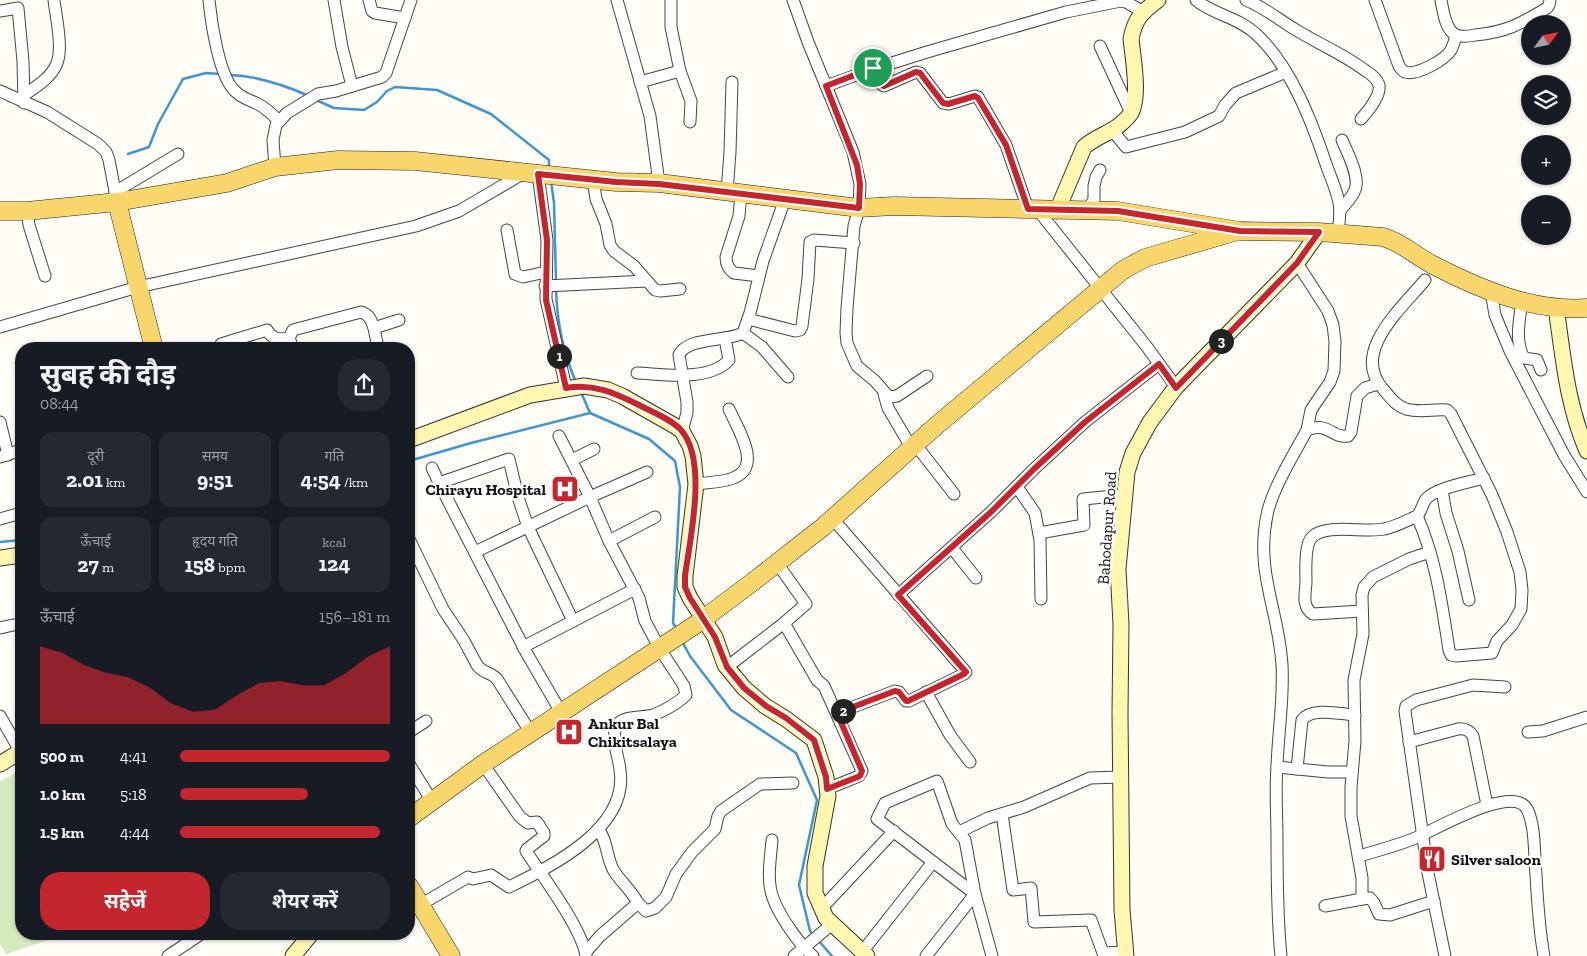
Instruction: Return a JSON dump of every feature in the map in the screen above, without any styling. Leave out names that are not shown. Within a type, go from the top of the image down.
[{"type":"main road","points":[[0,211],[27,211],[116,197],[227,183],[275,167],[338,160],[415,161],[616,182],[659,184],[859,208],[894,206],[1118,211],[1240,231],[1319,232],[1391,239],[1432,265],[1491,291],[1522,300],[1556,306],[1587,308]]},
{"type":"main road","points":[[116,197],[152,342]]},
{"type":"main road","points":[[415,814],[483,764],[562,714],[701,621],[777,564],[833,519],[913,446],[1123,270],[1145,258],[1240,231]]},
{"type":"main road","points":[[415,896],[451,956]]},
{"type":"street","points":[[24,99],[42,82],[57,63],[59,51],[54,0]]},
{"type":"street","points":[[210,0],[212,26],[224,75],[233,90],[240,96],[260,105],[279,121]]},
{"type":"street","points":[[334,0],[342,47],[352,86]]},
{"type":"street","points":[[369,0],[372,11],[375,13],[405,18]]},
{"type":"street","points":[[275,167],[273,140],[276,125],[295,107],[311,99],[382,77],[386,72],[411,0]]},
{"type":"street","points":[[616,0],[650,116],[659,184]]},
{"type":"street","points":[[671,0],[671,27],[680,70],[691,101],[690,122]]},
{"type":"street","points":[[793,0],[857,165],[860,184],[859,208],[854,226],[846,325],[847,343],[857,366],[875,381],[884,394],[888,408],[913,446],[954,494]]},
{"type":"street","points":[[1057,211],[1084,147],[1120,125],[1131,113],[1135,94],[1131,39],[1135,23],[1142,11],[1158,0]]},
{"type":"street","points":[[1196,0],[1206,7],[1245,25],[1276,56],[1286,72],[1301,101],[1323,153],[1338,198],[1340,211],[1338,234]]},
{"type":"street","points":[[1375,0],[1399,66],[1403,71],[1422,70],[1441,60],[1450,50],[1456,35]]},
{"type":"street","points":[[1441,0],[1448,24],[1456,35],[1470,36],[1496,34],[1506,30],[1547,8],[1550,5],[1550,0]]},
{"type":"street","points":[[1253,1],[1294,29],[1364,69],[1375,78],[1379,87],[1378,93],[1369,110],[1361,119]]},
{"type":"street","points":[[826,86],[873,68],[1066,12],[1121,2],[1126,2],[1142,11]]},
{"type":"street","points":[[0,11],[18,8],[23,61],[24,99]]},
{"type":"street","points":[[1100,46],[1131,113]]},
{"type":"street","points":[[873,68],[878,82],[884,86],[916,72],[920,73],[943,103],[948,104],[975,96],[978,98],[1006,145],[1032,209],[1100,290],[1176,388]]},
{"type":"street","points":[[640,82],[680,70]]},
{"type":"street","points":[[1112,130],[1126,147],[1185,132],[1219,116],[1225,105],[1236,94],[1286,72]]},
{"type":"street","points":[[732,82],[734,193],[739,216],[726,257],[726,263],[730,271],[734,273],[759,276]]},
{"type":"street","points":[[0,91],[24,99],[98,144],[106,152],[109,160],[116,197],[178,154]]},
{"type":"street","points":[[1340,211],[1355,191],[1356,186],[1356,176],[1342,140]]},
{"type":"street","points":[[1086,210],[1094,200],[1094,186],[1100,170]]},
{"type":"street","points":[[0,327],[138,286],[416,226],[459,211],[542,174],[547,240],[546,300],[575,387]]},
{"type":"street","points":[[593,179],[596,198],[606,224],[610,245],[614,251],[630,262],[655,290],[680,289]]},
{"type":"street","points":[[743,333],[763,261],[785,199]]},
{"type":"street","points":[[27,211],[29,225],[45,276]]},
{"type":"street","points":[[507,230],[515,274],[523,277],[546,272]]},
{"type":"street","name":"Bahodapur Road","points":[[1125,954],[1122,910],[1121,624],[1118,569],[1127,472],[1133,453],[1150,422],[1176,388],[1297,263],[1319,232]]},
{"type":"street","points":[[748,319],[795,331],[800,330],[808,278],[810,242],[814,240],[854,243]]},
{"type":"street","points":[[1281,956],[1277,918],[1276,767],[1282,711],[1282,666],[1281,649],[1265,579],[1263,560],[1264,539],[1270,505],[1290,458],[1307,430],[1311,410],[1330,382],[1334,372],[1335,340],[1333,325],[1328,312],[1297,263]]},
{"type":"street","points":[[1417,516],[1425,534],[1441,596],[1451,654],[1456,656],[1492,653],[1497,641],[1512,625],[1521,609],[1522,590],[1517,560],[1507,532],[1484,478],[1452,414],[1447,410],[1420,411],[1403,408],[1395,403],[1378,384],[1372,370],[1376,344],[1385,327],[1425,280]]},
{"type":"street","points":[[546,286],[647,281]]},
{"type":"street","points":[[1491,291],[1495,315],[1510,351],[1560,447],[1587,492]]},
{"type":"street","points":[[1522,300],[1518,341],[1520,351],[1524,358],[1537,360],[1541,370]]},
{"type":"street","points":[[1556,306],[1570,404],[1587,451]]},
{"type":"street","points":[[291,342],[293,330],[361,312],[367,314],[371,319],[378,342]]},
{"type":"street","points":[[374,328],[399,320]]},
{"type":"street","points":[[228,342],[267,330],[277,339],[285,342]]},
{"type":"street","points":[[682,431],[687,413],[687,402],[679,356],[686,346],[743,333]]},
{"type":"street","points":[[743,333],[762,347],[788,377]]},
{"type":"street","points":[[637,373],[694,375],[704,373],[725,364],[729,360],[725,338]]},
{"type":"street","points":[[898,595],[952,548],[1085,422],[1159,364]]},
{"type":"street","points":[[884,394],[889,397],[897,396],[927,376]]},
{"type":"street","points":[[1307,430],[1321,427],[1343,437],[1348,436],[1351,432],[1357,396],[1365,388],[1378,384]]},
{"type":"street","points":[[415,438],[530,395],[575,387],[608,390],[668,420],[682,431],[693,456],[696,484],[685,587],[701,621],[715,637],[727,667],[744,688],[814,740],[826,777],[828,796],[815,866],[815,893],[829,926],[865,954],[933,862]]},
{"type":"street","points":[[696,484],[728,480],[735,477],[746,466],[748,454],[729,409]]},
{"type":"street","points":[[0,422],[4,456]]},
{"type":"street","points":[[420,905],[468,876],[473,879],[491,875],[509,887],[539,872],[582,845],[598,829],[612,809],[618,796],[621,779],[615,750],[618,723],[623,720],[656,714],[686,695],[684,686],[663,646],[645,621],[641,603],[635,589],[609,541],[590,497],[559,436]]},
{"type":"street","points":[[572,460],[594,449]]},
{"type":"street","points":[[441,487],[451,478],[508,459],[528,527],[573,621]]},
{"type":"street","points":[[432,468],[524,647],[562,714]]},
{"type":"street","points":[[475,552],[647,472]]},
{"type":"street","points":[[1362,611],[1313,614],[1309,612],[1306,607],[1305,598],[1307,550],[1308,542],[1312,536],[1324,532],[1386,529],[1417,516],[1425,500],[1435,492],[1484,478]]},
{"type":"street","points":[[1016,487],[1035,513],[1040,540],[1041,599]]},
{"type":"street","points":[[1442,490],[1469,600]]},
{"type":"street","points":[[1039,533],[1084,524],[1083,499],[1125,495]]},
{"type":"street","points":[[0,519],[15,515]]},
{"type":"street","points":[[609,541],[655,517]]},
{"type":"street","points":[[833,519],[965,670],[964,674],[906,701],[899,692],[895,691],[837,713]]},
{"type":"street","points":[[952,548],[976,578]]},
{"type":"street","points":[[415,551],[443,609],[480,669],[492,674],[497,679],[532,733]]},
{"type":"street","points":[[1362,899],[1362,878],[1351,816],[1355,715],[1354,680],[1362,644],[1362,596],[1364,587],[1373,577],[1409,559],[1430,552]]},
{"type":"street","points":[[0,558],[15,556]]},
{"type":"street","points":[[727,667],[806,604],[777,564]]},
{"type":"street","points":[[524,647],[635,589]]},
{"type":"street","points":[[784,623],[817,680],[824,686],[862,771],[860,776],[827,789]]},
{"type":"street","points":[[0,628],[15,625]]},
{"type":"street","points":[[1445,956],[1423,834],[1409,742],[1406,706],[1416,700],[1473,685],[1505,687]]},
{"type":"street","points":[[926,692],[950,735],[970,762]]},
{"type":"street","points":[[1297,769],[1302,720],[1306,715],[1314,713],[1355,715]]},
{"type":"street","points":[[0,716],[15,741]]},
{"type":"street","points":[[1528,732],[1543,731],[1587,717]]},
{"type":"street","points":[[415,728],[426,721]]},
{"type":"street","points":[[1409,742],[1463,728],[1470,732],[1473,736],[1487,806]]},
{"type":"street","points":[[0,764],[15,755]]},
{"type":"street","points":[[483,764],[520,817],[528,823],[537,822],[544,833],[544,836],[526,851],[576,931],[586,954],[600,936],[638,903]]},
{"type":"street","points":[[1276,767],[1328,772],[1352,772]]},
{"type":"street","points":[[415,774],[432,802]]},
{"type":"street","points":[[959,832],[1024,807],[1090,778],[1121,777]]},
{"type":"street","points":[[975,894],[877,819],[885,803],[937,781],[952,824],[965,840],[975,894],[992,956]]},
{"type":"street","points":[[598,829],[603,835],[613,870],[628,886],[638,903],[646,911],[650,911],[666,897],[681,866],[715,829],[718,816],[726,808],[760,784],[793,783]]},
{"type":"street","points":[[1359,856],[1423,834],[1487,806],[1506,801],[1517,801],[1524,804],[1529,814],[1533,834],[1544,956]]},
{"type":"street","points":[[1002,814],[1013,890],[1031,888],[1034,922],[1091,920],[1103,953],[1125,954]]},
{"type":"street","points":[[821,909],[894,831]]},
{"type":"street","points":[[772,840],[769,872],[770,894],[775,906],[808,950]]},
{"type":"street","points":[[926,956],[975,894]]},
{"type":"street","points":[[1325,906],[1370,898],[1379,914],[1384,916],[1434,901]]},
{"type":"street","points":[[794,956],[808,950],[829,926]]},
{"type":"street","points":[[168,956],[192,940]]},
{"type":"street","points":[[293,956],[306,940]]},
{"type":"green space","points":[[15,773],[15,940],[49,940],[6,954],[0,944],[0,781]]},
{"type":"waterway","points":[[128,154],[149,147],[158,124],[183,79],[206,73],[220,74]]},
{"type":"waterway","points":[[230,75],[251,77],[271,82],[309,96]]},
{"type":"waterway","points":[[316,100],[334,108],[364,110],[377,102],[387,91],[395,87],[437,90],[491,114],[549,160],[549,168]]},
{"type":"waterway","points":[[551,181],[554,203],[556,280]]},
{"type":"waterway","points":[[556,289],[562,337],[576,382]]},
{"type":"waterway","points":[[581,392],[590,413]]},
{"type":"waterway","points":[[415,459],[590,413],[649,439],[675,461],[680,487],[673,623],[677,629]]},
{"type":"waterway","points":[[0,542],[15,541]]},
{"type":"waterway","points":[[682,641],[690,656],[731,710],[796,753],[817,800],[799,885],[810,931],[814,936]]},
{"type":"waterway","points":[[818,940],[832,956]]},
{"type":"place","name":"Chirayu Hospital","points":[[565,489]]},
{"type":"place","name":"Ankur Bal Chikitsalaya","points":[[569,732]]},
{"type":"place","name":"Silver saloon","points":[[1432,859]]},
{"type":"route","points":[[873,68],[878,82],[884,86],[916,72],[922,74],[943,103],[948,104],[975,96],[978,98],[1006,145],[1028,209],[1118,211],[1240,231],[1319,232],[1297,263],[1176,388],[1159,364],[1085,422],[991,512],[898,595],[966,672],[908,701],[899,692],[895,691],[837,713],[862,771],[860,776],[827,789],[826,777],[814,740],[744,688],[725,665],[715,637],[685,587],[696,484],[693,456],[682,431],[668,420],[608,390],[584,386],[566,388],[546,300],[547,240],[538,174],[616,182],[659,184],[859,208],[860,184],[857,165],[826,86],[873,68]]}]
